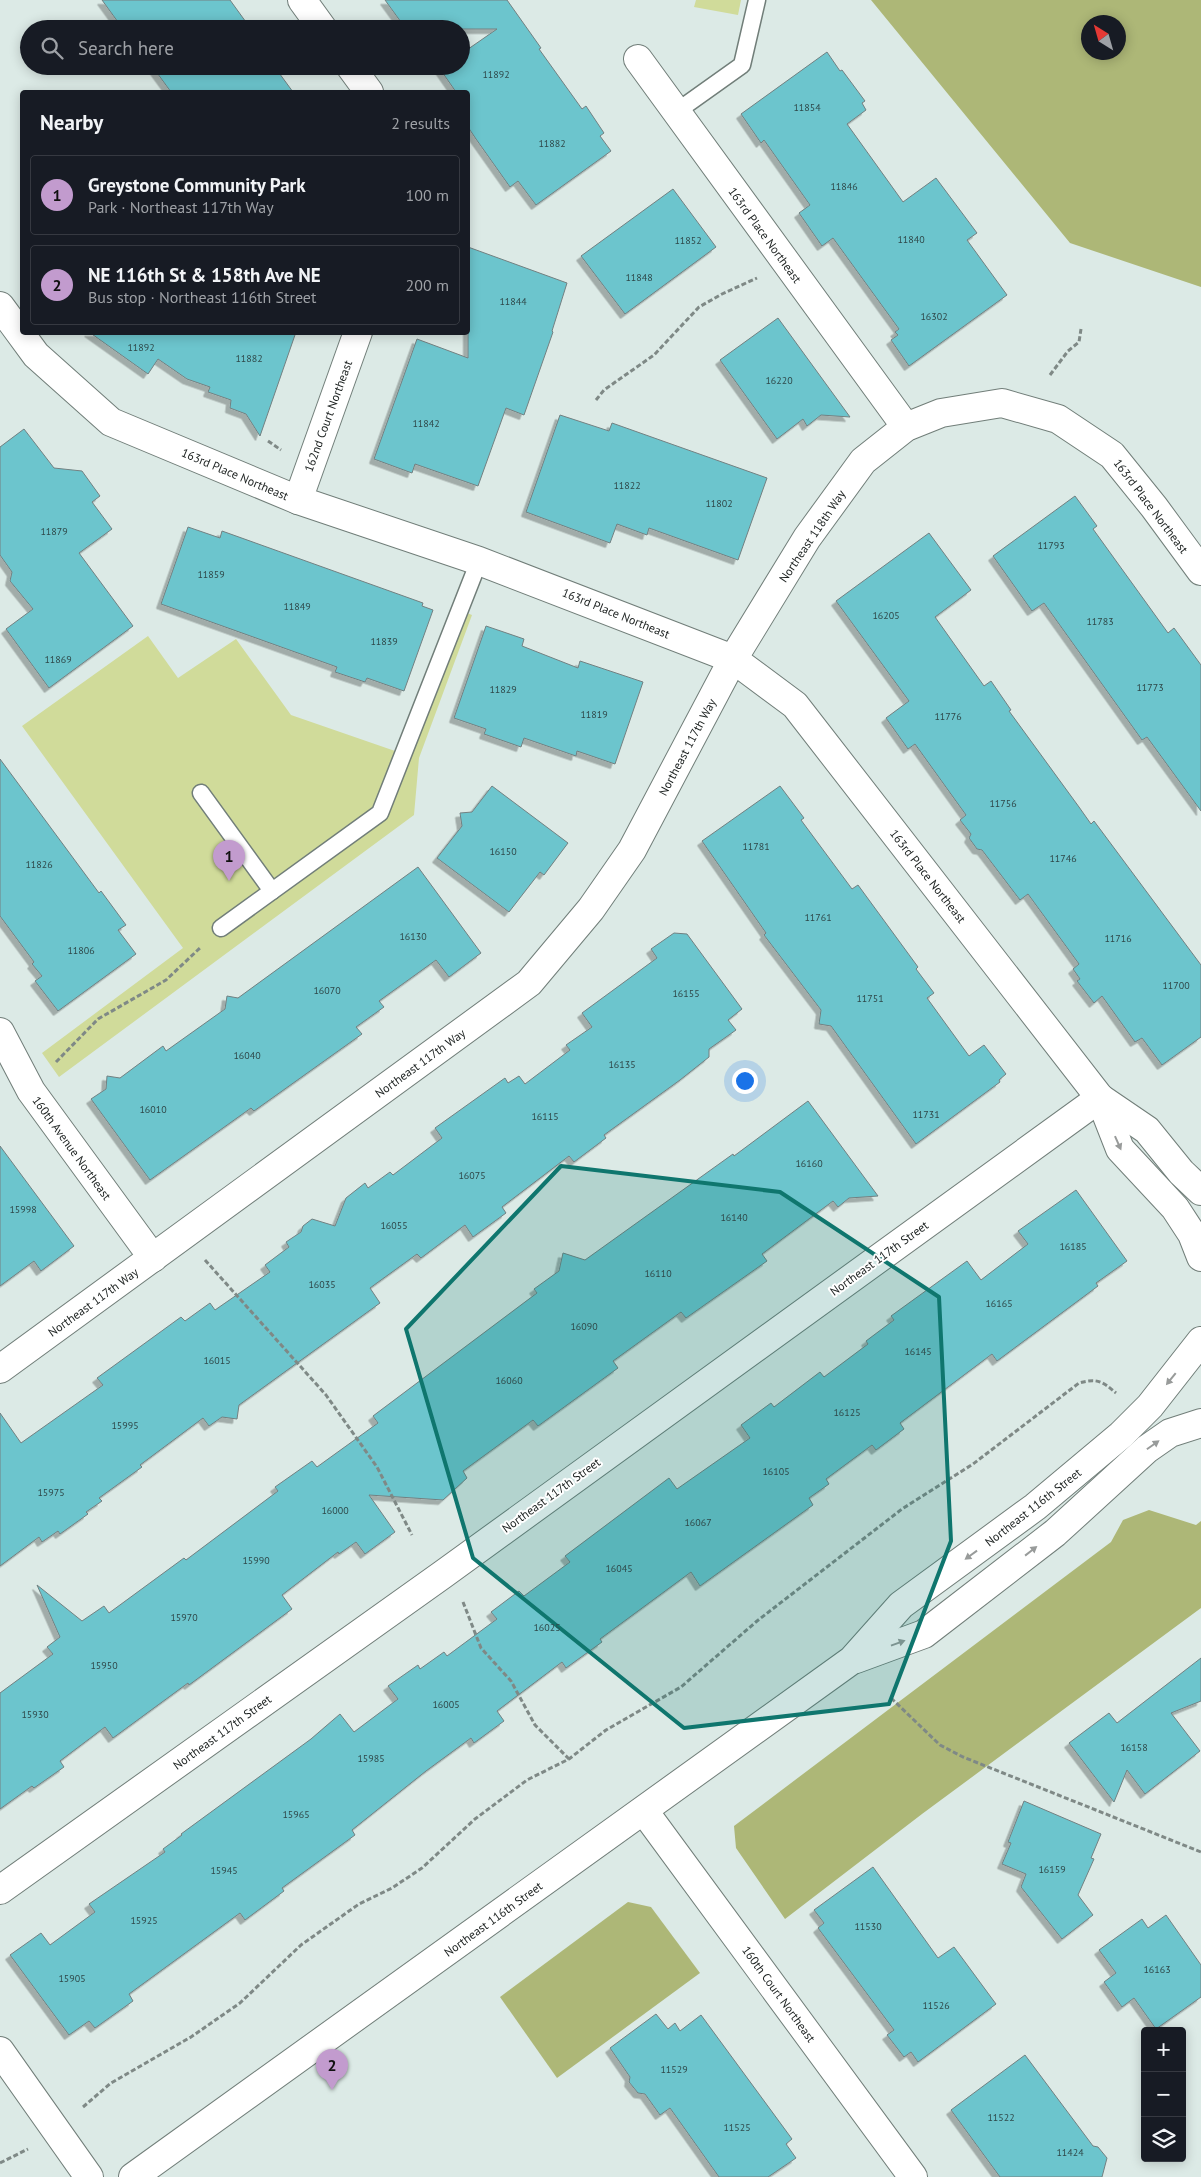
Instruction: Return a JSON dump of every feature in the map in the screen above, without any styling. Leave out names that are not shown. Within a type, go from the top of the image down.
[{"type":"street","points":[[302,0],[316,20]]},
{"type":"street","name":"163rd Place Northeast","points":[[638,59],[906,426],[941,413],[1002,403],[1058,419],[1112,455],[1154,507],[1201,571]]},
{"type":"street","points":[[357,75],[368,90]]},
{"type":"street","name":"163rd Place Northeast","points":[[0,306],[20,333]]},
{"type":"street","name":"163rd Place Northeast","points":[[21,335],[36,355],[111,422],[298,500],[479,560],[733,659],[795,705],[1100,1098],[1120,1149],[1175,1208],[1192,1234],[1201,1257]]},
{"type":"street","name":"162nd Court Northeast","points":[[298,500],[357,335]]},
{"type":"street","name":"Northeast 118th Way","points":[[733,659],[807,538],[863,461],[906,426]]},
{"type":"street","name":"Northeast 117th Way","points":[[0,1370],[529,983],[591,910],[632,850],[733,659]]},
{"type":"street","name":"160th Avenue Northeast","points":[[0,1032],[31,1090],[153,1258]]},
{"type":"street","name":"163rd Place Northeast","points":[[1100,1098],[1146,1130],[1182,1172],[1201,1190]]},
{"type":"street","name":"Northeast 117th Street","points":[[0,1890],[450,1569],[1100,1098]]},
{"type":"street","name":"Northeast 116th Street","points":[[133,2177],[852,1660],[901,1606],[1035,1507],[1122,1435],[1150,1406],[1201,1341]]},
{"type":"street","name":"Northeast 116th Street","points":[[852,1660],[924,1634],[1054,1533],[1147,1450],[1170,1434],[1201,1423]]},
{"type":"street","name":"160th Court Northeast","points":[[644,1811],[913,2177]]},
{"type":"street","points":[[0,2051],[89,2177]]},
{"type":"lane","points":[[676,112],[742,65],[757,0]]},
{"type":"lane","points":[[221,928],[380,813],[479,560]]},
{"type":"lane","points":[[201,793],[272,891]]},
{"type":"path","points":[[596,400],[604,390],[654,355],[699,307],[722,294],[763,276]]},
{"type":"path","points":[[1050,375],[1068,351],[1079,342],[1081,329]]},
{"type":"path","points":[[268,442],[285,453]]},
{"type":"path","points":[[56,1062],[98,1019],[166,980],[221,928]]},
{"type":"path","points":[[210,1267],[326,1395],[377,1467],[412,1535]]},
{"type":"path","points":[[83,2107],[111,2083],[191,2036],[240,2003],[301,1945],[359,1904],[392,1888],[422,1868],[475,1820],[527,1780],[569,1759],[606,1730],[651,1702],[681,1687],[757,1621],[902,1509],[974,1464],[1079,1383],[1093,1379],[1106,1384],[1123,1398]]},
{"type":"path","points":[[463,1602],[481,1648],[511,1681],[535,1725],[569,1759]]},
{"type":"path","points":[[891,1698],[940,1745],[955,1753],[1201,1852]]},
{"type":"path","points":[[0,2164],[30,2148]]},
{"type":"highlighted area","points":[[561,1166],[780,1192],[939,1297],[951,1541],[889,1704],[684,1728],[473,1558],[406,1329]]},
{"type":"green space","points":[[696,0],[741,0],[738,15],[694,7]]},
{"type":"green space","points":[[871,0],[1201,0],[1201,287],[1070,243]]},
{"type":"green space","points":[[454,608],[472,615],[419,758],[414,815],[59,1077],[42,1053],[183,948],[22,726],[148,636],[178,678],[236,639],[291,715],[395,751]]},
{"type":"green space","points":[[1149,1510],[1196,1525],[1201,1521],[1201,1608],[922,1814],[785,1919],[736,1848],[734,1826],[1111,1542],[1123,1520]]},
{"type":"green space","points":[[628,1902],[651,1907],[700,1973],[557,2078],[500,1997]]},
{"type":"building","points":[[102,0],[230,0],[244,20],[116,20]]},
{"type":"building","points":[[385,0],[507,0],[582,109],[586,106],[604,133],[600,136],[611,151],[536,205],[518,181],[510,187],[470,130],[470,90],[455,90],[444,75],[470,75],[470,48],[497,29],[470,29],[470,20],[399,20]]},
{"type":"building","points":[[827,52],[865,101],[862,103],[866,110],[847,124],[903,202],[936,178],[977,233],[967,240],[1007,295],[909,366],[891,340],[898,335],[895,332],[899,329],[833,238],[822,246],[799,213],[810,205],[764,140],[761,143],[741,114]]},
{"type":"building","points":[[159,75],[281,75],[292,90],[170,90]]},
{"type":"building","points":[[673,189],[716,247],[625,314],[581,256]]},
{"type":"building","points":[[470,248],[567,283],[553,332],[524,415],[506,408],[478,486],[415,464],[412,473],[374,459],[417,339],[468,358],[468,335],[470,335]]},
{"type":"building","points":[[778,318],[850,417],[821,415],[807,426],[803,419],[777,439],[720,360]]},
{"type":"building","points":[[93,335],[295,335],[260,436],[246,414],[230,408],[231,400],[208,392],[210,387],[187,379],[158,359],[148,374]]},
{"type":"building","points":[[560,415],[609,431],[612,423],[767,478],[738,560],[649,528],[647,535],[617,524],[610,543],[526,512]]},
{"type":"building","points":[[24,429],[54,468],[82,471],[100,496],[92,502],[112,529],[79,553],[133,626],[49,688],[6,629],[33,609],[10,581],[12,572],[0,555],[0,447]]},
{"type":"building","points":[[1075,496],[1097,526],[1093,529],[1168,633],[1174,628],[1201,665],[1201,811],[1147,737],[1142,740],[1044,603],[1032,611],[993,556]]},
{"type":"building","points":[[188,527],[220,538],[222,531],[423,603],[422,606],[433,610],[404,691],[367,678],[365,682],[335,672],[337,667],[161,604]]},
{"type":"building","points":[[929,533],[971,590],[935,617],[984,686],[991,681],[1011,710],[1009,711],[1091,824],[1094,821],[1201,965],[1201,1037],[1162,1065],[1142,1038],[1135,1042],[1102,996],[1094,1003],[1077,981],[1080,979],[1073,969],[1079,964],[1028,894],[1020,900],[982,850],[977,849],[969,838],[971,834],[960,820],[966,815],[915,744],[908,749],[886,718],[909,701],[836,601]]},
{"type":"building","points":[[486,626],[524,639],[522,646],[578,668],[580,661],[643,682],[615,764],[577,751],[576,756],[524,738],[521,747],[484,734],[486,729],[454,718]]},
{"type":"building","points":[[0,759],[99,893],[101,891],[126,925],[118,930],[136,954],[58,1011],[35,981],[42,976],[32,964],[34,962],[0,916]]},
{"type":"building","points":[[492,786],[568,843],[544,875],[540,872],[509,912],[437,858],[462,826],[460,813],[472,812]]},
{"type":"building","points":[[780,786],[804,818],[801,820],[852,889],[858,885],[918,967],[916,969],[934,993],[927,998],[969,1056],[984,1045],[1006,1074],[999,1080],[1000,1082],[916,1144],[831,1026],[819,1024],[821,1010],[764,935],[766,933],[702,841]]},
{"type":"building","points":[[418,867],[481,953],[449,977],[436,960],[379,1001],[384,1007],[356,1027],[362,1034],[254,1111],[251,1108],[150,1180],[91,1099],[106,1089],[107,1076],[120,1078],[163,1046],[166,1051],[225,1009],[227,996],[238,998]]},
{"type":"building","points":[[674,933],[687,934],[742,1009],[728,1020],[736,1030],[709,1049],[709,1057],[604,1135],[606,1138],[574,1162],[569,1156],[502,1207],[506,1213],[473,1237],[465,1225],[421,1258],[417,1254],[370,1288],[380,1303],[239,1405],[237,1419],[222,1417],[209,1426],[203,1418],[140,1465],[142,1467],[99,1498],[102,1501],[86,1512],[88,1514],[60,1534],[58,1531],[42,1542],[39,1537],[0,1566],[0,1413],[21,1443],[103,1385],[97,1378],[181,1317],[185,1321],[210,1303],[215,1310],[270,1272],[265,1265],[289,1247],[286,1242],[301,1232],[303,1226],[312,1219],[335,1226],[346,1198],[365,1183],[368,1188],[390,1172],[393,1175],[442,1138],[435,1128],[505,1078],[508,1083],[519,1076],[525,1084],[570,1050],[566,1045],[592,1027],[582,1013],[657,958],[651,949]]},
{"type":"building","points":[[808,1101],[878,1196],[849,1198],[838,1207],[833,1201],[762,1254],[767,1261],[686,1318],[681,1312],[613,1361],[618,1368],[538,1426],[533,1420],[463,1471],[467,1478],[443,1500],[369,1495],[395,1532],[365,1554],[356,1542],[339,1554],[338,1552],[282,1595],[292,1609],[113,1738],[105,1727],[60,1761],[64,1767],[34,1788],[32,1786],[0,1809],[0,1693],[53,1654],[47,1647],[60,1637],[37,1585],[82,1621],[104,1606],[109,1613],[184,1558],[186,1560],[278,1491],[275,1487],[312,1461],[317,1467],[378,1423],[373,1416],[537,1293],[534,1289],[559,1271],[563,1253],[585,1260],[733,1154],[734,1156]]},
{"type":"building","points":[[0,1146],[74,1246],[41,1271],[34,1261],[0,1286]]},
{"type":"building","points":[[1076,1190],[1127,1261],[1096,1283],[1098,1286],[997,1361],[992,1354],[900,1423],[904,1429],[876,1450],[872,1445],[826,1479],[829,1484],[809,1498],[813,1505],[700,1586],[691,1572],[600,1639],[602,1642],[566,1668],[562,1662],[497,1711],[504,1721],[474,1743],[471,1738],[426,1771],[352,1830],[355,1835],[282,1888],[284,1891],[245,1920],[240,1913],[129,1994],[133,2001],[95,2028],[89,2021],[69,2035],[10,1955],[41,1933],[50,1945],[95,1912],[89,1904],[165,1852],[163,1849],[181,1834],[311,1739],[340,1714],[354,1732],[398,1699],[388,1686],[418,1665],[420,1669],[444,1652],[447,1656],[497,1619],[491,1612],[519,1591],[524,1596],[570,1562],[565,1556],[669,1478],[677,1489],[750,1438],[741,1425],[771,1403],[774,1407],[820,1372],[824,1377],[868,1344],[866,1341],[894,1320],[891,1316],[967,1261],[981,1280],[1028,1244],[1018,1231]]},
{"type":"building","points":[[1201,1658],[1201,1701],[1171,1713],[1200,1751],[1145,1794],[1127,1770],[1114,1802],[1069,1743],[1109,1713],[1117,1723]]},
{"type":"building","points":[[1024,1801],[1101,1834],[1091,1858],[1094,1859],[1078,1895],[1093,1915],[1062,1939],[1021,1887],[1026,1874],[1002,1864],[1011,1843],[1008,1842]]},
{"type":"building","points":[[873,1867],[938,1958],[954,1947],[996,2004],[918,2062],[911,2052],[904,2057],[887,2035],[894,2030],[818,1928],[824,1923],[814,1910]]},
{"type":"building","points":[[1166,1915],[1201,1965],[1201,1997],[1159,2027],[1155,2027],[1134,1998],[1122,2007],[1104,1982],[1116,1973],[1099,1950],[1142,1919],[1148,1928]]},
{"type":"building","points":[[656,2014],[668,2029],[675,2023],[680,2031],[701,2015],[792,2139],[786,2144],[796,2158],[768,2177],[719,2177],[670,2108],[660,2115],[645,2094],[638,2093],[629,2082],[630,2077],[610,2048]]},
{"type":"building","points":[[1025,2055],[1093,2146],[1098,2147],[1107,2158],[1102,2177],[1000,2177],[951,2110]]},
{"type":"place","name":"Greystone Community Park","points":[[229,881]]},
{"type":"place","name":"NE 116th St & 158th Ave NE","points":[[332,2090]]}]
